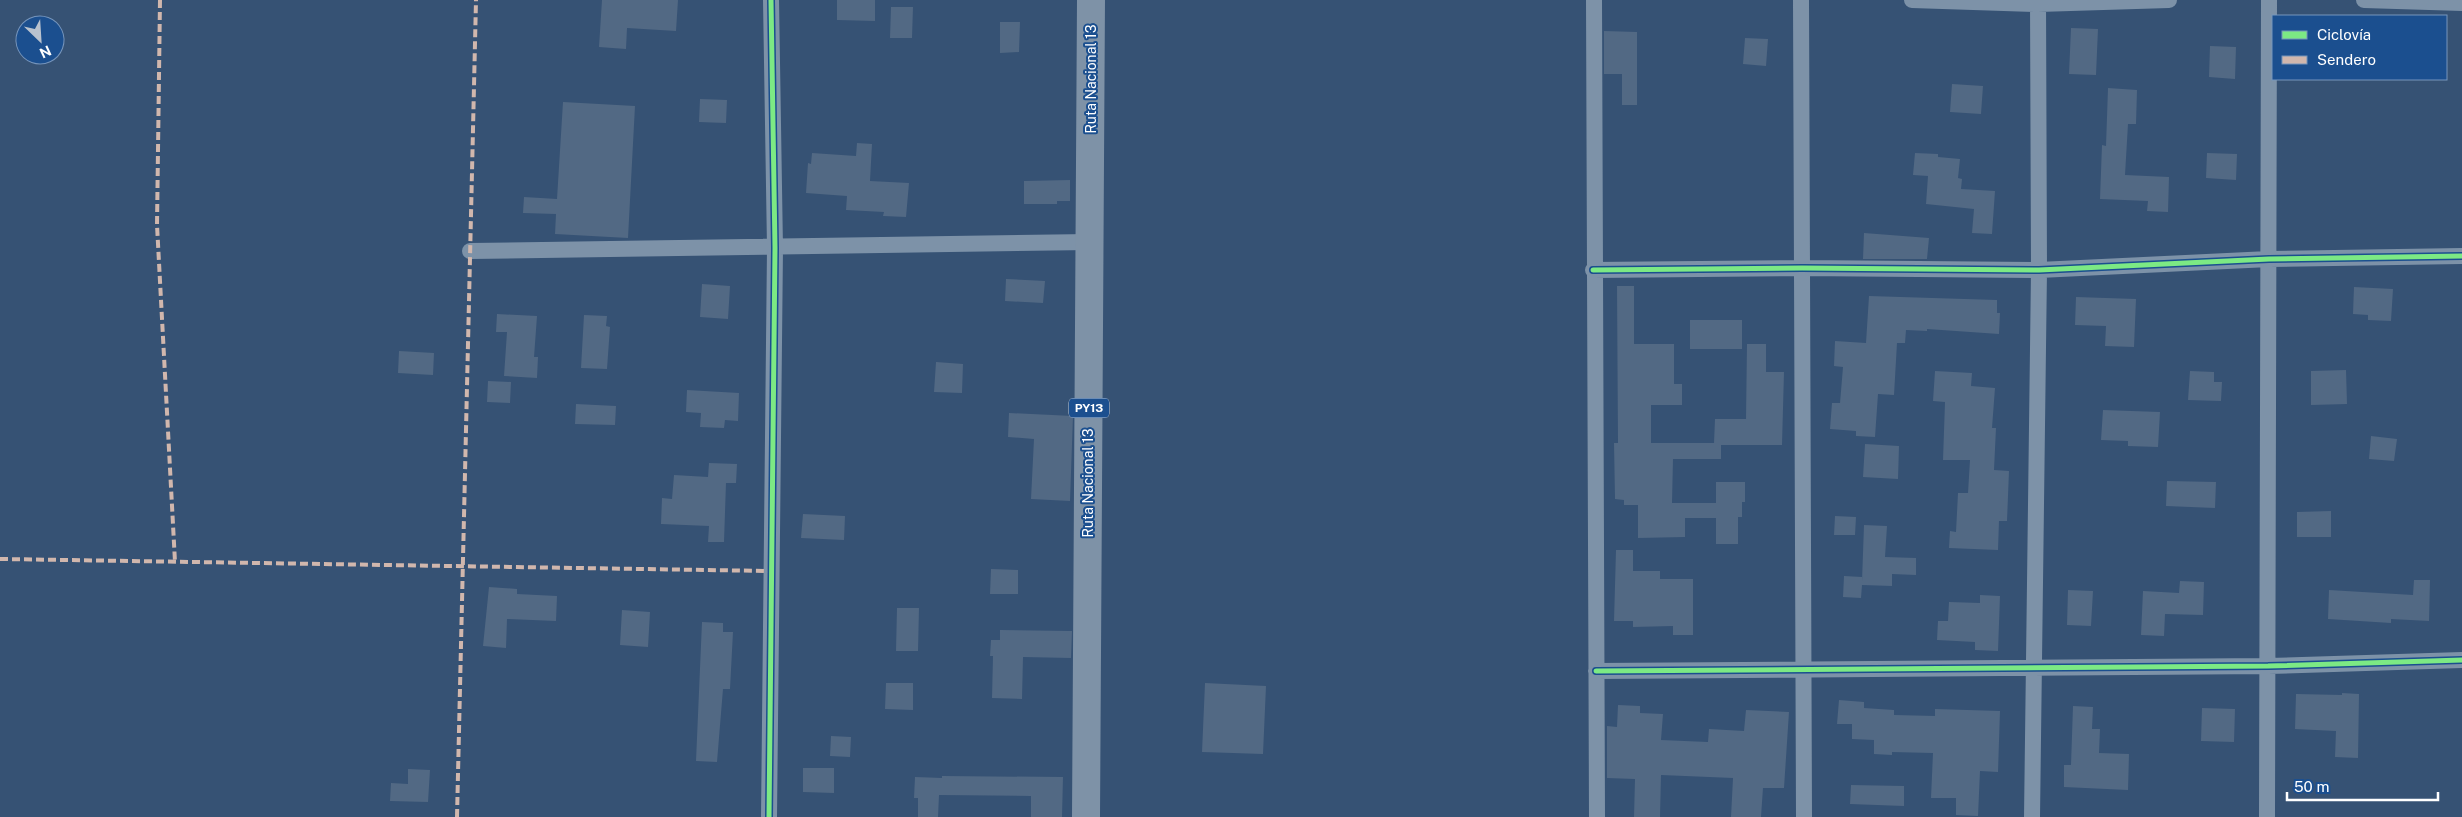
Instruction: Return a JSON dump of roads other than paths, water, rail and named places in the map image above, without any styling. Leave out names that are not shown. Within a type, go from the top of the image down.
[{"type":"highway","name":"Ruta Nacional 13","points":[[1086,817],[1091,0]]},
{"type":"street","points":[[769,817],[775,248],[771,0]]},
{"type":"street","points":[[1594,0],[1593,270],[1597,817]]},
{"type":"street","points":[[1801,0],[1804,817]]},
{"type":"street","points":[[1912,0],[2038,2],[2169,0]]},
{"type":"street","points":[[2267,817],[2270,0]]},
{"type":"street","points":[[2364,0],[2462,3]]},
{"type":"street","points":[[2032,817],[2039,270],[2038,2]]},
{"type":"street","points":[[470,251],[1090,242]]},
{"type":"street","points":[[1593,270],[1802,268],[2039,270],[2269,259],[2462,256]]},
{"type":"street","points":[[1596,671],[2034,666],[2268,666],[2462,660]]}]
